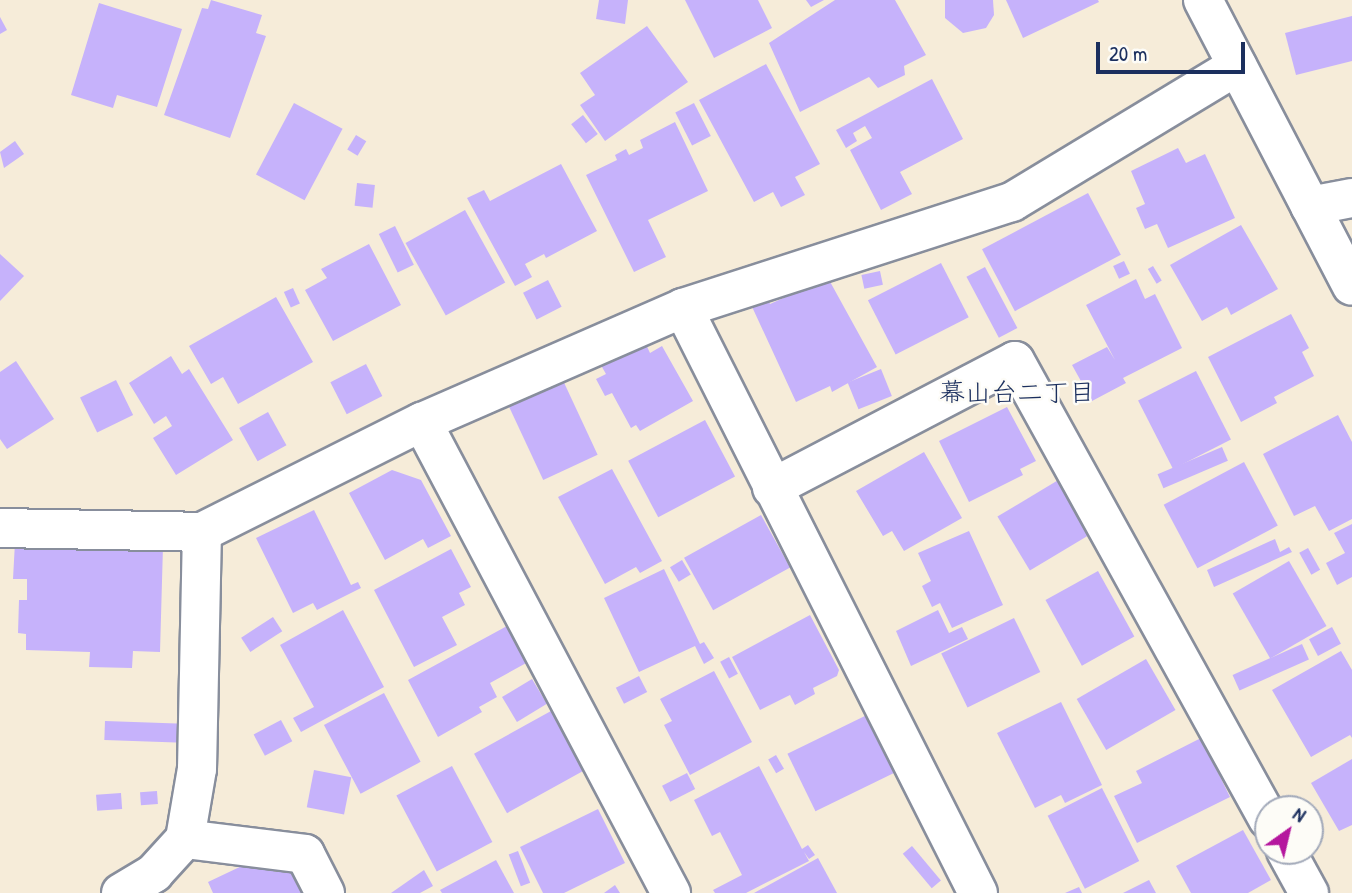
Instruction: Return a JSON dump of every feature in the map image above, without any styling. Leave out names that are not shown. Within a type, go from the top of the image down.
[{"type":"street","points":[[1203,0],[1352,286]]},
{"type":"street","points":[[0,528],[202,532],[422,422],[683,308],[1012,202],[1237,66]]},
{"type":"street","points":[[1310,206],[1352,198]]},
{"type":"street","points":[[683,308],[978,893]]},
{"type":"street","points":[[772,488],[1015,361],[1255,795]]},
{"type":"street","points":[[422,422],[671,893]]},
{"type":"street","points":[[121,893],[154,873],[185,839],[197,769],[202,532]]},
{"type":"street","points":[[185,839],[305,854],[325,893]]},
{"type":"street","points":[[1294,865],[1309,893]]},
{"type":"building","points":[[211,0],[262,15],[256,33],[266,36],[230,138],[164,115],[202,8],[208,9]]},
{"type":"building","points":[[599,0],[628,0],[625,24],[596,19]]},
{"type":"building","points":[[685,0],[758,0],[772,28],[714,58]]},
{"type":"building","points":[[806,0],[824,0],[811,7]]},
{"type":"building","points":[[835,0],[895,0],[926,55],[904,66],[905,75],[878,88],[869,77],[800,112],[769,43]]},
{"type":"building","points":[[945,0],[993,0],[994,15],[986,28],[963,33],[945,18]]},
{"type":"building","points":[[1006,0],[1098,0],[1099,2],[1023,38]]},
{"type":"building","points":[[99,3],[182,29],[157,107],[117,95],[113,108],[71,95]]},
{"type":"building","points":[[1352,16],[1352,61],[1296,75],[1285,33]]},
{"type":"building","points":[[0,17],[7,30],[0,34]]},
{"type":"building","points":[[647,26],[688,82],[605,141],[580,105],[595,95],[580,73]]},
{"type":"building","points":[[766,64],[820,164],[795,177],[805,195],[781,207],[773,192],[754,202],[699,100]]},
{"type":"building","points":[[932,79],[963,139],[900,172],[912,194],[881,210],[850,150],[872,138],[865,126],[853,133],[857,141],[846,148],[836,130]]},
{"type":"building","points":[[294,103],[343,129],[305,200],[256,175]]},
{"type":"building","points":[[694,103],[711,136],[692,146],[675,113]]},
{"type":"building","points":[[583,115],[598,134],[586,143],[571,124]]},
{"type":"building","points":[[675,122],[708,191],[648,220],[666,257],[634,272],[586,175],[617,160],[615,155],[626,149],[629,155],[643,148],[640,140]]},
{"type":"building","points":[[356,135],[366,141],[358,156],[347,150]]},
{"type":"building","points":[[15,141],[24,154],[4,168],[0,152]]},
{"type":"building","points":[[1178,148],[1186,163],[1205,154],[1235,218],[1168,248],[1157,224],[1145,229],[1136,208],[1145,204],[1131,171]]},
{"type":"building","points":[[561,164],[597,231],[546,258],[544,254],[525,264],[532,277],[515,286],[467,198],[484,190],[490,201]]},
{"type":"building","points":[[357,183],[375,185],[372,208],[355,206]]},
{"type":"building","points":[[1088,193],[1121,255],[1015,311],[982,249]]},
{"type":"building","points":[[465,210],[505,283],[446,316],[406,243]]},
{"type":"building","points":[[1241,225],[1278,289],[1231,315],[1227,307],[1202,321],[1170,265]]},
{"type":"building","points":[[395,226],[414,265],[398,273],[379,234]]},
{"type":"building","points":[[369,244],[401,305],[333,341],[305,290],[327,278],[321,269]]},
{"type":"building","points":[[0,254],[24,276],[0,301]]},
{"type":"building","points":[[1124,261],[1130,274],[1119,279],[1113,266]]},
{"type":"building","points":[[941,263],[969,317],[896,355],[868,300]]},
{"type":"building","points":[[1153,266],[1162,281],[1157,284],[1148,269]]},
{"type":"building","points":[[985,267],[1017,328],[999,338],[966,277]]},
{"type":"building","points":[[880,271],[883,285],[864,289],[861,275]]},
{"type":"building","points":[[828,278],[877,367],[832,392],[830,386],[796,402],[748,298],[764,291],[770,304]]},
{"type":"building","points":[[1136,279],[1145,299],[1155,294],[1182,348],[1123,378],[1126,383],[1092,401],[1072,365],[1107,347],[1115,360],[1086,305]]},
{"type":"building","points":[[548,280],[562,307],[537,319],[523,293]]},
{"type":"building","points":[[293,288],[300,304],[291,308],[284,292]]},
{"type":"building","points":[[276,297],[313,362],[238,404],[223,377],[211,384],[189,346]]},
{"type":"building","points":[[1291,314],[1309,348],[1302,352],[1314,376],[1274,397],[1277,403],[1241,422],[1208,357]]},
{"type":"building","points":[[642,336],[650,353],[662,346],[693,401],[640,431],[636,425],[631,428],[612,393],[605,396],[596,379],[606,374],[598,360]]},
{"type":"building","points":[[171,356],[182,374],[189,369],[233,440],[176,475],[153,438],[172,426],[166,416],[154,424],[129,383]]},
{"type":"building","points":[[16,361],[54,419],[7,449],[0,439],[0,372]]},
{"type":"building","points":[[366,364],[382,396],[347,414],[330,382]]},
{"type":"building","points":[[881,369],[892,396],[858,409],[848,382]]},
{"type":"building","points":[[1196,371],[1231,440],[1173,469],[1138,401]]},
{"type":"building","points":[[560,374],[598,455],[543,480],[506,399]]},
{"type":"building","points":[[116,380],[133,415],[97,433],[80,398]]},
{"type":"building","points":[[1007,407],[1036,461],[1020,469],[1023,475],[969,502],[939,441]]},
{"type":"building","points":[[268,412],[286,445],[258,461],[239,428]]},
{"type":"building","points":[[1338,415],[1352,442],[1352,519],[1329,531],[1315,506],[1294,516],[1263,454]]},
{"type":"building","points":[[705,420],[735,477],[658,517],[628,461]]},
{"type":"building","points":[[1222,447],[1228,461],[1163,488],[1158,474]]},
{"type":"building","points":[[924,452],[962,518],[904,551],[892,531],[883,536],[856,491]]},
{"type":"building","points":[[1244,462],[1278,526],[1197,568],[1164,505]]},
{"type":"building","points":[[612,469],[662,561],[640,573],[636,567],[605,584],[558,497]]},
{"type":"building","points":[[392,470],[421,480],[451,536],[428,548],[423,539],[385,560],[349,493]]},
{"type":"building","points":[[1060,479],[1092,533],[1030,571],[997,517]]},
{"type":"building","points":[[314,510],[351,585],[358,582],[361,588],[317,610],[313,603],[293,613],[256,538]]},
{"type":"building","points":[[761,515],[790,567],[713,610],[684,558]]},
{"type":"building","points":[[1352,524],[1352,577],[1337,585],[1326,563],[1345,553],[1334,533]]},
{"type":"building","points":[[969,531],[1003,605],[952,628],[940,603],[932,607],[922,586],[931,581],[918,553]]},
{"type":"building","points":[[1275,539],[1280,552],[1289,547],[1292,552],[1214,587],[1207,570]]},
{"type":"building","points":[[15,542],[163,546],[160,652],[133,651],[132,668],[89,667],[90,652],[26,650],[26,634],[18,633],[19,600],[27,600],[27,579],[13,579]]},
{"type":"building","points":[[1308,548],[1320,570],[1311,575],[1299,553]]},
{"type":"building","points":[[451,549],[471,587],[459,593],[465,605],[442,617],[457,645],[414,667],[374,590]]},
{"type":"building","points":[[682,560],[691,575],[679,582],[670,567]]},
{"type":"building","points":[[1289,561],[1326,626],[1270,658],[1233,594]]},
{"type":"building","points":[[664,569],[700,644],[704,642],[714,658],[704,664],[695,646],[639,672],[604,598]]},
{"type":"building","points":[[1098,571],[1134,637],[1082,666],[1046,600]]},
{"type":"building","points":[[343,610],[384,687],[301,732],[293,718],[314,707],[280,645]]},
{"type":"building","points":[[938,610],[949,633],[962,627],[968,639],[911,666],[896,631]]},
{"type":"building","points":[[810,615],[839,670],[837,676],[813,688],[815,694],[795,705],[790,695],[760,710],[732,657]]},
{"type":"building","points":[[273,617],[282,631],[250,652],[241,638]]},
{"type":"building","points":[[1014,618],[1040,672],[967,707],[941,654]]},
{"type":"building","points":[[507,626],[528,662],[490,683],[497,697],[479,707],[482,712],[438,737],[408,680]]},
{"type":"building","points":[[1332,627],[1341,644],[1318,656],[1309,639]]},
{"type":"building","points":[[1302,644],[1309,660],[1239,690],[1233,675]]},
{"type":"building","points":[[1341,651],[1352,670],[1352,738],[1350,735],[1311,757],[1272,690]]},
{"type":"building","points":[[729,657],[738,674],[729,678],[720,662]]},
{"type":"building","points":[[1146,659],[1176,710],[1106,750],[1077,699]]},
{"type":"building","points":[[714,671],[752,742],[690,775],[664,725],[672,721],[660,699]]},
{"type":"building","points":[[639,676],[647,692],[624,704],[616,688]]},
{"type":"building","points":[[532,679],[547,704],[517,722],[502,697]]},
{"type":"building","points":[[384,693],[421,762],[361,794],[324,725]]},
{"type":"building","points":[[1061,702],[1102,785],[1065,803],[1061,795],[1035,808],[997,733]]},
{"type":"building","points":[[551,711],[584,770],[507,813],[474,754]]},
{"type":"building","points":[[871,713],[899,771],[815,811],[787,754]]},
{"type":"building","points":[[281,720],[292,741],[265,756],[254,735]]},
{"type":"building","points":[[105,721],[184,724],[183,743],[104,740]]},
{"type":"building","points":[[1201,738],[1230,797],[1137,843],[1114,796],[1142,783],[1136,771]]},
{"type":"building","points":[[776,755],[784,769],[776,773],[768,760]]},
{"type":"building","points":[[1352,759],[1352,825],[1339,831],[1324,805],[1324,795],[1318,795],[1311,783]]},
{"type":"building","points":[[452,766],[492,842],[437,872],[396,796]]},
{"type":"building","points":[[759,766],[802,849],[808,845],[815,855],[809,859],[804,852],[809,861],[746,893],[715,893],[713,890],[742,875],[720,832],[712,836],[694,800]]},
{"type":"building","points":[[314,770],[351,777],[344,815],[307,807]]},
{"type":"building","points":[[687,773],[695,789],[670,802],[662,786]]},
{"type":"building","points":[[1102,788],[1139,861],[1085,889],[1048,816]]},
{"type":"building","points":[[157,791],[158,804],[141,805],[140,792]]},
{"type":"building","points":[[121,793],[122,809],[97,811],[96,795]]},
{"type":"building","points":[[598,809],[625,863],[564,893],[543,893],[520,847]]},
{"type":"building","points":[[1243,830],[1254,850],[1254,865],[1263,865],[1271,880],[1248,893],[1191,893],[1176,866]]},
{"type":"building","points":[[912,846],[941,880],[932,888],[903,854]]},
{"type":"building","points":[[518,851],[530,883],[521,886],[509,855]]},
{"type":"building","points":[[267,854],[275,872],[298,861],[312,893],[213,893],[208,882]]},
{"type":"building","points":[[818,858],[837,893],[754,893]]},
{"type":"building","points":[[496,860],[514,893],[442,893],[440,890]]},
{"type":"building","points":[[424,870],[433,886],[420,893],[391,893]]},
{"type":"building","points":[[1149,880],[1156,893],[1123,893]]},
{"type":"building","points":[[615,885],[620,893],[604,893]]},
{"type":"building","points":[[1079,887],[1082,893],[1065,893]]},
{"type":"district","name":"幕山台二丁目","points":[[1017,392]]}]
